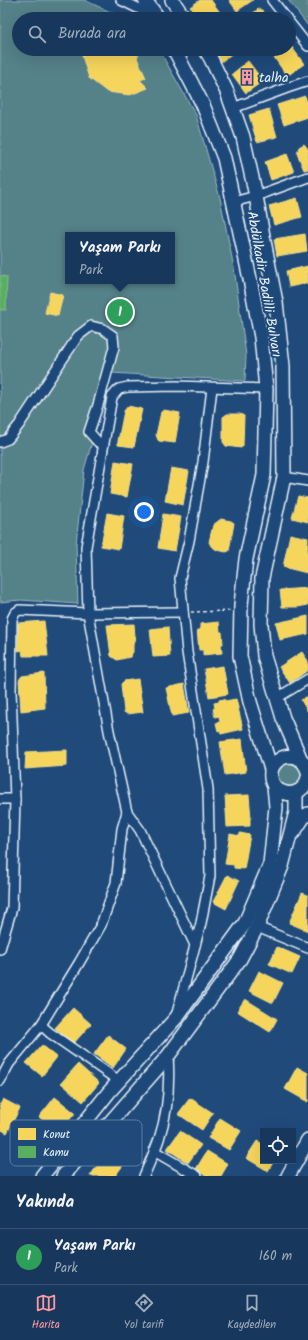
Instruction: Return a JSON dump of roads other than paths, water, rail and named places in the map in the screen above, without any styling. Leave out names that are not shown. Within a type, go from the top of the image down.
[{"type":"main road","points":[[145,0],[154,12]]},
{"type":"main road","points":[[172,0],[180,12]]},
{"type":"main road","name":"Abdülkadir Badilli Bulvarı","points":[[178,56],[202,105],[224,158],[261,337],[266,389],[264,475],[246,559],[241,611],[240,656],[250,702],[271,769]]},
{"type":"main road","name":"Abdülkadir Badilli Bulvarı","points":[[209,56],[227,92],[244,137],[276,302],[283,366],[284,477],[262,578],[260,624],[264,656],[283,718],[306,769]]},
{"type":"main road","points":[[112,1120],[168,1056],[240,960],[257,927],[282,866],[296,812],[305,786],[306,769],[290,756],[278,760],[271,769],[271,781],[274,786],[286,794],[302,792]]},
{"type":"main road","points":[[87,1120],[119,1081],[176,1018],[245,923],[270,864],[276,807],[274,786]]},
{"type":"main road","points":[[288,842],[303,818],[308,814]]},
{"type":"main road","points":[[288,1176],[308,1140]]},
{"type":"main road","points":[[42,1176],[50,1166]]},
{"type":"main road","points":[[63,1176],[72,1166]]},
{"type":"street","points":[[121,0],[145,12]]},
{"type":"street","points":[[272,0],[281,12]]},
{"type":"street","points":[[296,31],[308,46]]},
{"type":"street","points":[[233,108],[287,88],[308,82]]},
{"type":"street","points":[[233,202],[256,196],[308,177]]},
{"type":"street","points":[[0,442],[8,439],[19,425],[78,336],[91,326],[104,329],[113,336],[114,347],[89,432],[98,442],[104,445]]},
{"type":"street","points":[[195,945],[140,830],[128,812],[109,731],[88,613],[86,547],[112,397],[119,389],[176,386],[266,389]]},
{"type":"street","points":[[176,1018],[201,923],[210,876],[208,789],[187,652],[180,578],[189,541],[203,462],[212,388]]},
{"type":"street","points":[[284,477],[308,481]]},
{"type":"street","points":[[0,949],[12,908],[15,799],[11,691],[12,620],[15,613],[19,610],[88,613],[183,612]]},
{"type":"street","points":[[277,698],[308,679]]},
{"type":"street","points":[[0,799],[15,799]]},
{"type":"street","points":[[0,1081],[9,1064],[40,1025],[101,925],[116,883],[122,829],[128,812]]},
{"type":"street","points":[[257,927],[308,948]]},
{"type":"street","points":[[40,1025],[119,1081]]},
{"type":"street","points":[[144,1176],[160,1138],[167,1106],[169,1078],[168,1056]]},
{"type":"street","points":[[154,1150],[197,1176]]},
{"type":"place","name":"talha","points":[[247,77]]},
{"type":"place","name":"Yaşam Parkı","points":[[120,312]]}]
